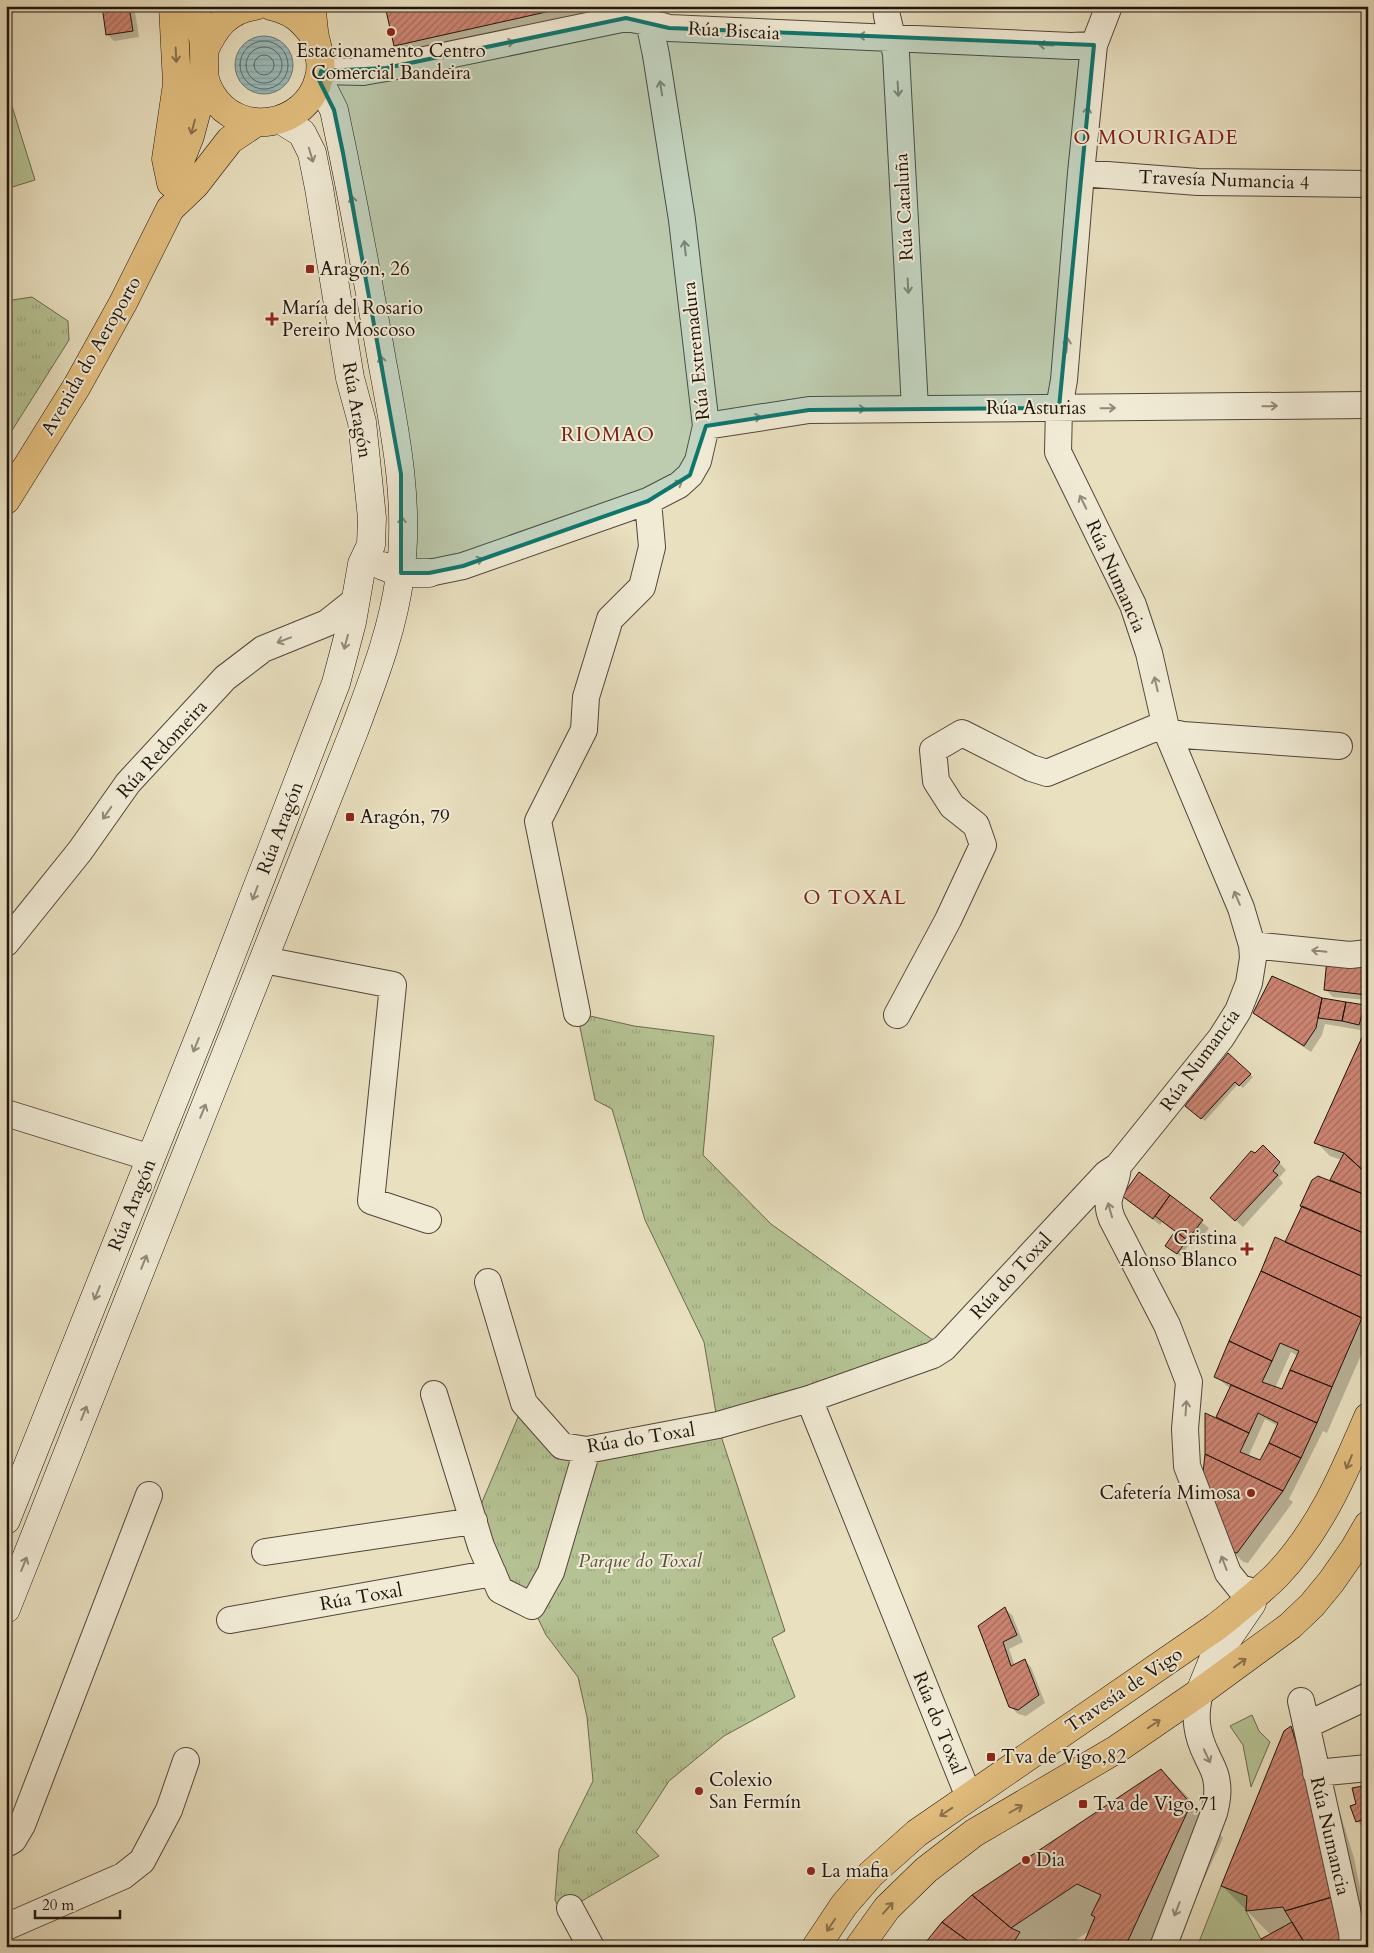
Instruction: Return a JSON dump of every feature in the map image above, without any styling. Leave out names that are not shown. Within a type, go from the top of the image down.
[{"type":"main road","points":[[171,196],[166,159],[177,84],[173,6]]},
{"type":"main road","name":"Rúa Aragón","points":[[6,1520],[151,1158],[336,682],[356,600],[362,564],[371,545],[372,518],[362,422],[350,378],[312,153],[302,133],[269,121],[240,118],[224,109],[213,96],[205,80],[204,51],[193,6]]},
{"type":"main road","name":"Rúa Aragón","points":[[204,51],[212,32],[226,17],[245,8],[255,6]]},
{"type":"main road","name":"Rúa Aragón","points":[[271,6],[285,9],[302,20],[315,37]]},
{"type":"main road","name":"Rúa Aragón","points":[[6,1610],[264,960],[380,661],[390,630],[401,572],[401,474],[361,244],[334,110],[320,76],[320,54],[315,37],[312,6]]},
{"type":"main road","points":[[269,121],[293,115],[313,94],[320,76]]},
{"type":"main road","name":"Avenida do Aeroporto","points":[[6,500],[77,386],[123,302],[171,196],[205,80]]},
{"type":"main road","name":"Avenida do Aeroporto","points":[[171,196],[195,185],[230,140],[269,121]]},
{"type":"main road","points":[[371,545],[384,567],[401,572],[429,573]]},
{"type":"main road","name":"Travesía de Vigo","points":[[816,1947],[844,1905],[871,1874],[917,1832],[1216,1627],[1258,1593],[1297,1551],[1311,1532],[1340,1482],[1368,1418]]},
{"type":"main road","points":[[859,1947],[887,1908],[926,1870],[974,1833],[1117,1749],[1200,1692],[1290,1626],[1331,1582],[1368,1525]]},
{"type":"main road","points":[[1200,1692],[1213,1660],[1258,1593]]},
{"type":"street","name":"Rúa Cataluña","points":[[886,6],[896,54],[915,408]]},
{"type":"street","name":"Rúa Numancia","points":[[1109,6],[1094,45],[1080,173],[1064,380],[1059,408],[1058,452],[1133,605],[1150,653],[1167,732],[1241,908],[1252,945],[1253,958],[1249,983],[1238,1011],[1221,1038],[1118,1166],[1118,1176],[1107,1200],[1109,1211],[1167,1325],[1188,1382],[1185,1429],[1187,1466],[1228,1573],[1240,1588],[1258,1593]]},
{"type":"street","name":"Rúa Biscaia","points":[[320,76],[363,72],[647,14],[669,28],[1071,46],[1094,45]]},
{"type":"street","name":"Rúa Extremadura","points":[[429,573],[463,566],[648,501],[679,485],[690,475],[698,461],[706,426],[682,220],[656,55],[647,14]]},
{"type":"street","name":"Travesía Numancia 4","points":[[1080,173],[1198,182],[1368,184]]},
{"type":"street","name":"Rúa Asturias","points":[[706,426],[809,410],[1368,405]]},
{"type":"street","points":[[577,1014],[538,821],[584,730],[586,697],[610,619],[642,587],[652,547],[648,501]]},
{"type":"street","name":"Rúa Redomeira","points":[[6,943],[80,850],[128,783],[226,678],[263,648],[326,623],[356,600]]},
{"type":"street","points":[[897,1014],[948,920],[983,845],[976,825],[952,806],[936,781],[934,750],[962,733],[1031,768],[1047,772],[1155,728],[1183,735],[1339,746]]},
{"type":"street","points":[[1252,945],[1350,955],[1368,953]]},
{"type":"street","points":[[264,960],[394,985],[371,1201],[428,1220]]},
{"type":"street","points":[[6,1113],[151,1158]]},
{"type":"street","name":"Rúa do Toxal","points":[[488,1282],[524,1402],[562,1446],[587,1450],[718,1425],[809,1399],[924,1358],[944,1348],[1106,1174],[1118,1166]]},
{"type":"street","points":[[434,1394],[474,1521],[500,1590],[532,1606],[551,1572],[587,1450]]},
{"type":"street","name":"Rúa do Toxal","points":[[809,1399],[969,1797]]},
{"type":"street","points":[[6,1844],[13,1840],[22,1825],[149,1495]]},
{"type":"street","points":[[264,1552],[474,1521]]},
{"type":"street","name":"Rúa Toxal","points":[[230,1620],[493,1573]]},
{"type":"street","points":[[1163,1947],[1214,1813],[1218,1794],[1216,1777],[1196,1728],[1196,1708],[1200,1692]]},
{"type":"street","name":"Rúa Numancia","points":[[1353,1947],[1352,1932],[1304,1713],[1368,1696]]},
{"type":"street","points":[[6,1927],[123,1876],[142,1861],[169,1810],[186,1761]]},
{"type":"street","points":[[1316,1773],[1368,1768]]},
{"type":"street","points":[[570,1908],[591,1947]]},
{"type":"highlighted area","points":[[626,18],[669,28],[1094,45],[1059,408],[809,410],[706,426],[690,475],[648,501],[463,566],[429,573],[401,573],[401,474],[343,153],[334,110],[319,80],[321,71],[386,68]]},
{"type":"green space","points":[[6,87],[35,180],[6,189]]},
{"type":"green space","points":[[32,297],[68,321],[69,340],[6,440],[6,301]]},
{"type":"green space","name":"Parque do Toxal","points":[[577,1013],[634,1026],[714,1036],[703,1155],[771,1224],[944,1348],[721,1436],[785,1631],[772,1638],[795,1697],[724,1736],[669,1781],[636,1832],[659,1856],[561,1912],[555,1900],[559,1850],[593,1781],[587,1717],[578,1677],[546,1635],[532,1606],[500,1590],[474,1521],[524,1403],[562,1446],[718,1425],[704,1342],[645,1220],[612,1109],[595,1100]]},
{"type":"green space","points":[[1252,1715],[1259,1731],[1270,1742],[1251,1787],[1243,1745],[1230,1726]]},
{"type":"green space","points":[[1221,1886],[1247,1896],[1246,1911],[1265,1947],[1197,1947]]},
{"type":"water","points":[[258,36],[270,36],[285,44],[293,59],[293,71],[285,86],[270,94],[258,94],[243,86],[235,71],[235,59],[243,44]]},
{"type":"building","points":[[102,6],[129,6],[133,31],[106,35]]},
{"type":"building","points":[[385,6],[573,6],[394,46]]},
{"type":"building","points":[[1327,959],[1368,961],[1367,995],[1324,990]]},
{"type":"building","points":[[1272,976],[1322,998],[1316,1028],[1304,1046],[1253,1013]]},
{"type":"building","points":[[1322,998],[1346,1002],[1342,1021],[1318,1018]]},
{"type":"building","points":[[1346,1002],[1365,1005],[1359,1025],[1342,1021]]},
{"type":"building","points":[[1368,1024],[1368,1175],[1344,1153],[1314,1143]]},
{"type":"building","points":[[1228,1053],[1251,1074],[1239,1086],[1235,1082],[1201,1119],[1185,1106]]},
{"type":"building","points":[[1263,1145],[1280,1162],[1273,1171],[1278,1175],[1235,1221],[1210,1198],[1251,1151],[1255,1153]]},
{"type":"building","points":[[1344,1153],[1368,1175],[1368,1196],[1330,1180]]},
{"type":"building","points":[[1139,1172],[1170,1195],[1153,1219],[1122,1196]]},
{"type":"building","points":[[1318,1176],[1368,1196],[1368,1235],[1300,1206],[1312,1180]]},
{"type":"building","points":[[1170,1195],[1203,1220],[1187,1240],[1155,1216]]},
{"type":"building","points":[[1302,1206],[1368,1235],[1368,1279],[1285,1242]]},
{"type":"building","points":[[1178,1233],[1187,1240],[1177,1254],[1165,1246],[1173,1234],[1176,1237]]},
{"type":"building","points":[[1275,1237],[1368,1279],[1368,1305],[1362,1318],[1261,1271]]},
{"type":"building","points":[[1261,1271],[1362,1318],[1332,1387],[1290,1370],[1299,1351],[1280,1343],[1272,1361],[1229,1341]]},
{"type":"building","points":[[1229,1341],[1272,1361],[1262,1382],[1282,1389],[1290,1370],[1332,1387],[1317,1423],[1214,1377]]},
{"type":"building","points":[[1231,1385],[1317,1423],[1301,1458],[1269,1443],[1278,1423],[1258,1413],[1249,1433],[1216,1417]]},
{"type":"building","points":[[1205,1413],[1249,1433],[1240,1452],[1260,1460],[1269,1443],[1301,1458],[1283,1491],[1205,1454]]},
{"type":"building","points":[[1205,1454],[1283,1491],[1237,1553],[1231,1552],[1203,1473]]},
{"type":"building","points":[[1005,1607],[1017,1635],[1003,1642],[1011,1666],[1025,1659],[1039,1695],[1018,1710],[1009,1707],[978,1626]]},
{"type":"building","points":[[1291,1726],[1321,1823],[1336,1896],[1285,1911],[1283,1907],[1246,1911],[1247,1896],[1221,1886],[1284,1731]]},
{"type":"building","points":[[1161,1769],[1191,1804],[1125,1947],[1082,1947],[1095,1917],[1091,1915],[1101,1895],[1077,1884],[1011,1928],[972,1895]]},
{"type":"building","points":[[1368,1785],[1368,1818],[1356,1822],[1350,1806],[1356,1804],[1352,1788]]},
{"type":"building","points":[[972,1895],[1011,1928],[1020,1932],[1011,1947],[976,1947],[942,1922]]},
{"type":"building","points":[[1335,1896],[1342,1941],[1333,1947],[1307,1947],[1285,1911]]},
{"type":"building","points":[[942,1922],[976,1947],[922,1947]]},
{"type":"building","points":[[1292,1922],[1307,1947],[1265,1947],[1261,1939]]},
{"type":"place","name":"Estacionamento Centro Comercial Bandeira","points":[[391,32]]},
{"type":"place","name":"Aragón, 26","points":[[310,269]]},
{"type":"place","name":"María del Rosario Pereiro Moscoso","points":[[272,319]]},
{"type":"place","name":"Aragón, 79","points":[[350,817]]},
{"type":"place","name":"Cristina Alonso Blanco","points":[[1247,1249]]},
{"type":"place","name":"Cafetería Mimosa","points":[[1251,1493]]},
{"type":"place","name":"Tva de Vigo,82","points":[[991,1757]]},
{"type":"place","name":"Colexio San Fermín","points":[[699,1791]]},
{"type":"place","name":"Tva de Vigo,71","points":[[1083,1804]]},
{"type":"place","name":"Dia","points":[[1026,1860]]},
{"type":"place","name":"La mafia","points":[[811,1871]]},
{"type":"district","name":"O MOURIGADE","points":[[1156,137]]},
{"type":"district","name":"RIOMAO","points":[[608,434]]},
{"type":"district","name":"O TOXAL","points":[[855,897]]}]
